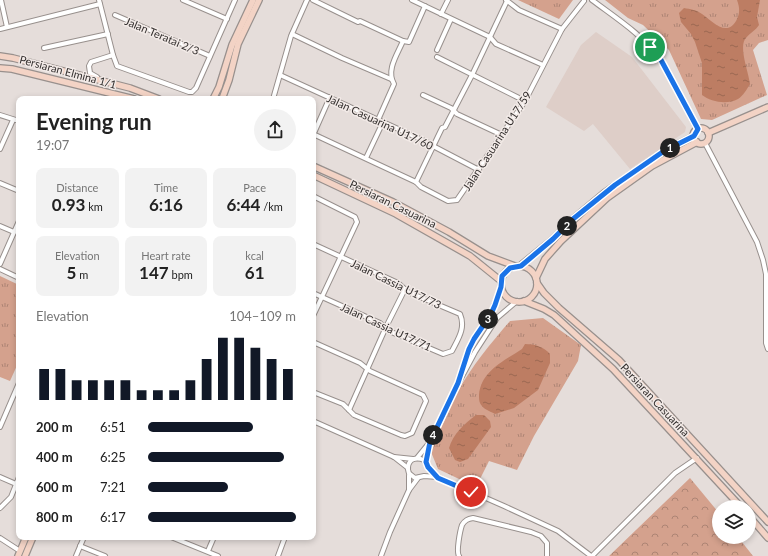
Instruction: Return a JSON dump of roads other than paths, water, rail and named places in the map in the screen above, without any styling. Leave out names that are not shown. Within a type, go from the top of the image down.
[{"type":"street","points":[[1,0],[7,27]]},
{"type":"street","points":[[183,0],[227,19]]},
{"type":"street","points":[[0,29],[99,2],[117,66],[185,91],[192,92],[196,88],[235,0]]},
{"type":"street","points":[[215,96],[232,45],[253,0]]},
{"type":"street","points":[[223,96],[229,80],[238,44],[259,0]]},
{"type":"street","points":[[274,96],[292,34],[307,0]]},
{"type":"street","points":[[313,0],[358,22],[360,21],[403,41],[409,42],[425,6]]},
{"type":"street","points":[[412,0],[490,37],[496,44],[543,65]]},
{"type":"street","points":[[442,14],[448,0]]},
{"type":"street","points":[[416,182],[433,146],[472,75],[506,0],[519,10],[562,29]]},
{"type":"street","points":[[583,0],[586,2],[591,0],[637,35],[656,53],[698,129]]},
{"type":"street","name":"Jalan Casuarina U17/59","points":[[316,134],[416,182],[421,187],[448,201],[454,202],[461,197],[525,101],[562,29],[583,0]]},
{"type":"street","name":"Jalan Teratai 2/3","points":[[114,15],[210,56]]},
{"type":"street","points":[[437,50],[451,18]]},
{"type":"street","points":[[44,48],[108,34]]},
{"type":"street","points":[[292,34],[391,79]]},
{"type":"street","points":[[378,120],[394,84],[391,79],[390,71],[403,41]]},
{"type":"street","points":[[113,55],[91,62],[89,66],[90,73],[99,78],[130,88]]},
{"type":"street","name":"Persiaran Elmina 1/1","points":[[0,56],[130,88],[151,96]]},
{"type":"street","points":[[437,57],[525,101]]},
{"type":"street","name":"Persiaran Elmina 1/1","points":[[0,68],[12,69],[122,96]]},
{"type":"street","name":"Jalan Casuarina U17/60","points":[[280,75],[431,144],[479,170]]},
{"type":"street","points":[[423,95],[453,110],[457,114],[502,135]]},
{"type":"street","points":[[316,127],[330,98]]},
{"type":"street","points":[[708,133],[768,107]]},
{"type":"street","points":[[0,115],[14,120],[0,149]]},
{"type":"street","points":[[366,158],[383,122]]},
{"type":"street","points":[[698,129],[705,129],[708,133],[709,138],[705,143]]},
{"type":"street","points":[[458,383],[469,349],[491,314],[505,271],[518,266],[553,239],[573,219],[615,185],[664,151],[694,136],[698,129]]},
{"type":"street","points":[[694,136],[697,142],[702,144],[705,143]]},
{"type":"street","points":[[408,468],[409,463],[415,459],[430,442],[458,383],[475,352],[497,318],[517,302],[524,301],[532,296],[537,288],[537,280],[545,260],[557,246],[582,220],[607,198],[652,166],[697,142]]},
{"type":"street","points":[[705,143],[757,242],[763,260],[766,274],[766,343],[768,349]]},
{"type":"street","name":"Persiaran Casuarina","points":[[316,167],[393,202],[449,232],[488,256],[518,266]]},
{"type":"street","name":"Persiaran Casuarina","points":[[316,176],[396,214],[470,256],[501,284]]},
{"type":"street","points":[[0,183],[16,190]]},
{"type":"street","points":[[316,197],[355,216],[357,222],[316,309]]},
{"type":"street","points":[[0,226],[14,232]]},
{"type":"street","points":[[0,264],[16,228]]},
{"type":"street","name":"Jalan Cassia U17/73","points":[[316,245],[398,283],[408,292],[460,314],[463,322],[462,330]]},
{"type":"street","points":[[518,266],[530,270],[537,280]]},
{"type":"street","points":[[0,269],[16,277]]},
{"type":"street","name":"Persiaran Casuarina","points":[[537,280],[544,293],[559,308],[619,360],[768,522]]},
{"type":"street","points":[[501,284],[507,297],[517,302]]},
{"type":"street","points":[[349,410],[367,368],[405,289]]},
{"type":"street","name":"Jalan Cassia U17/71","points":[[316,294],[380,323],[389,331],[443,354],[452,351],[462,330]]},
{"type":"street","name":"Persiaran Casuarina","points":[[524,301],[544,309],[554,316],[607,364],[736,500]]},
{"type":"street","points":[[316,343],[360,363],[367,368],[423,395],[426,401],[412,433],[405,436],[354,415],[343,404],[316,393]]},
{"type":"street","points":[[0,427],[16,390]]},
{"type":"street","points":[[316,422],[394,458],[408,468],[410,474],[408,481],[409,490]]},
{"type":"street","points":[[424,476],[427,470],[430,442]]},
{"type":"street","points":[[394,458],[421,459],[438,478]]},
{"type":"street","points":[[381,556],[409,490],[418,478],[424,476],[438,478],[558,531],[592,556],[675,473],[697,458]]},
{"type":"street","points":[[410,474],[418,478]]},
{"type":"street","points":[[0,477],[16,484],[11,497],[0,508]]},
{"type":"street","points":[[459,556],[457,551],[462,525],[466,520],[473,518],[531,532],[541,536],[547,543],[547,556]]},
{"type":"street","points":[[756,524],[768,538]]},
{"type":"street","points":[[0,538],[20,554]]},
{"type":"street","points":[[20,554],[25,540]]},
{"type":"street","points":[[20,554],[31,540]]},
{"type":"street","points":[[25,556],[32,540]]},
{"type":"street","points":[[76,556],[83,540]]},
{"type":"street","points":[[179,540],[218,556]]},
{"type":"street","points":[[208,551],[213,540]]},
{"type":"street","points":[[278,556],[284,540]]},
{"type":"street","points":[[80,546],[105,556]]},
{"type":"water","points":[[737,0],[760,0],[757,17],[759,25],[746,38],[743,47],[750,84],[743,94],[734,101],[714,101],[702,95],[702,63],[695,42],[691,34],[681,22],[679,13],[684,8],[693,10],[719,26],[728,28],[736,21],[739,13]]},
{"type":"water","points":[[525,344],[536,345],[545,349],[550,354],[550,363],[538,390],[514,408],[495,414],[485,409],[480,404],[479,399],[484,379],[501,362],[522,349]]},
{"type":"water","points":[[476,415],[484,415],[490,421],[491,427],[468,459],[460,462],[455,460],[449,448],[453,438],[467,422]]}]
